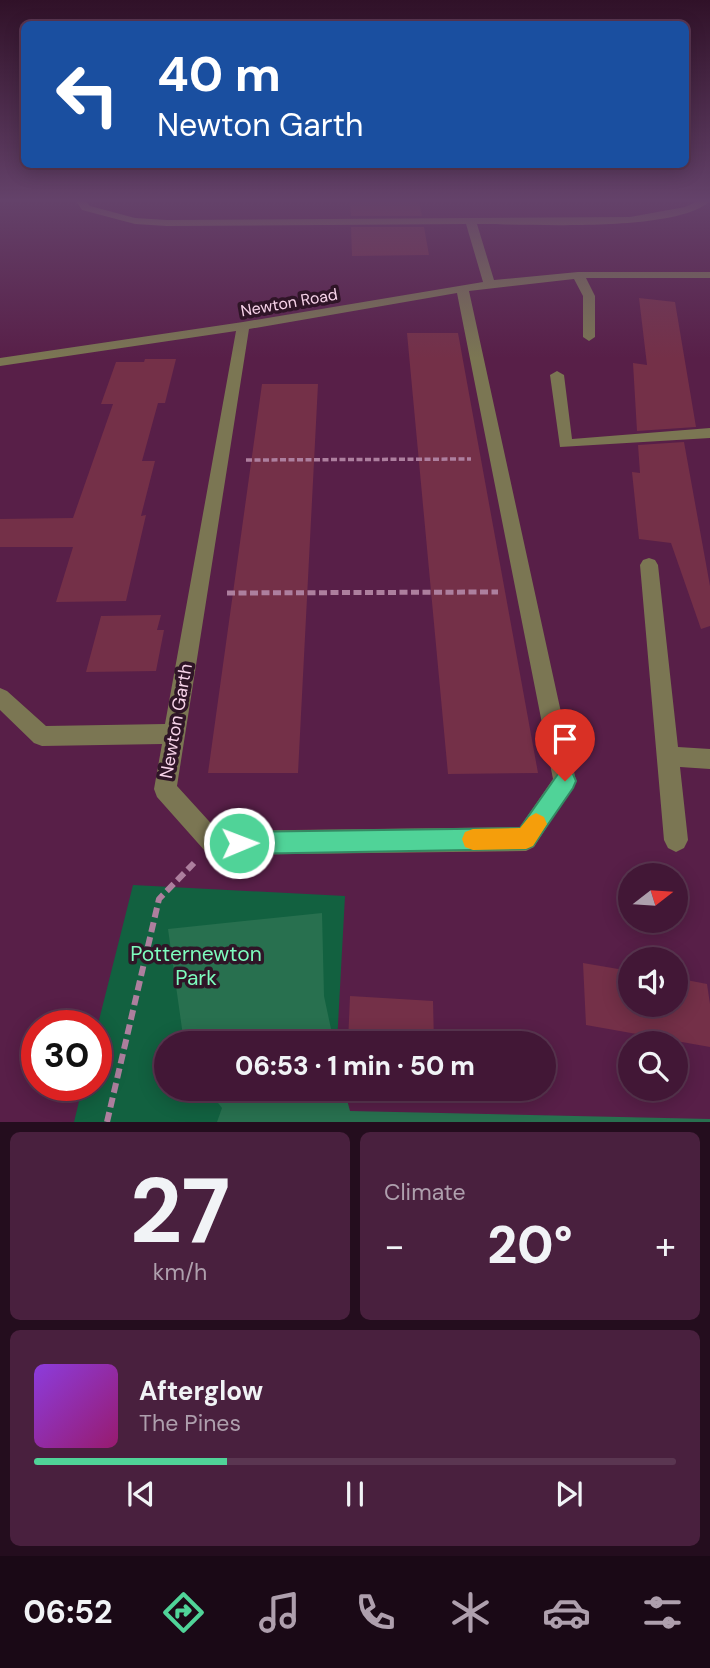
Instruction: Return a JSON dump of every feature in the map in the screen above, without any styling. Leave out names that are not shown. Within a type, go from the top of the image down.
[{"type":"street","points":[[480,253],[489,284]]},
{"type":"street","points":[[578,275],[589,296],[589,337]]},
{"type":"street","name":"Newton Road","points":[[0,362],[243,327],[462,287],[578,275],[710,275]]},
{"type":"street","points":[[213,843],[526,839],[565,781],[462,287]]},
{"type":"street","name":"Newton Garth","points":[[213,843],[164,789],[243,327]]},
{"type":"street","points":[[557,375],[565,444],[710,433]]},
{"type":"street","points":[[649,565],[676,840]]},
{"type":"street","points":[[0,697],[42,736],[174,734]]},
{"type":"street","points":[[668,756],[710,759]]},
{"type":"path","points":[[220,460],[498,458]]},
{"type":"path","points":[[198,593],[526,592]]},
{"type":"path","points":[[107,1122],[159,899],[213,843]]},
{"type":"green space","name":"Potternewton Park","points":[[133,885],[345,896],[338,1031],[154,1031],[154,1101],[334,1101],[333,1122],[74,1122],[79,1101],[112,1101],[112,1010],[102,1010]]},
{"type":"green space","points":[[322,913],[324,996],[331,1031],[182,1031],[168,929]]},
{"type":"green space","points":[[216,1101],[347,1101],[350,1111],[710,1119],[710,1122],[217,1122],[222,1108]]},
{"type":"building","points":[[352,253],[429,255],[352,256]]},
{"type":"building","points":[[639,298],[675,302],[696,427],[637,431],[633,363],[647,365]]},
{"type":"building","points":[[407,333],[458,333],[538,773],[448,774]]},
{"type":"building","points":[[145,359],[176,359],[165,403],[158,403],[142,461],[155,461],[141,516],[146,515],[126,601],[56,602],[73,547],[0,547],[0,519],[73,518],[113,404],[101,404],[116,362],[144,362]]},
{"type":"building","points":[[262,384],[318,384],[298,773],[208,773]]},
{"type":"building","points":[[684,442],[710,586],[710,626],[701,629],[671,543],[639,539],[632,472],[640,473],[638,445]]},
{"type":"building","points":[[161,615],[157,630],[164,630],[156,671],[86,672],[101,616]]},
{"type":"building","points":[[583,963],[618,969],[618,1017],[688,1017],[688,980],[707,984],[710,1047],[688,1043],[688,1031],[620,1031],[586,1025]]},
{"type":"building","points":[[350,996],[433,1001],[434,1031],[349,1031]]},
{"type":"slow traffic","points":[[473,839],[526,839],[536,824]]},
{"type":"route","points":[[239,843],[526,839],[565,781]]}]
